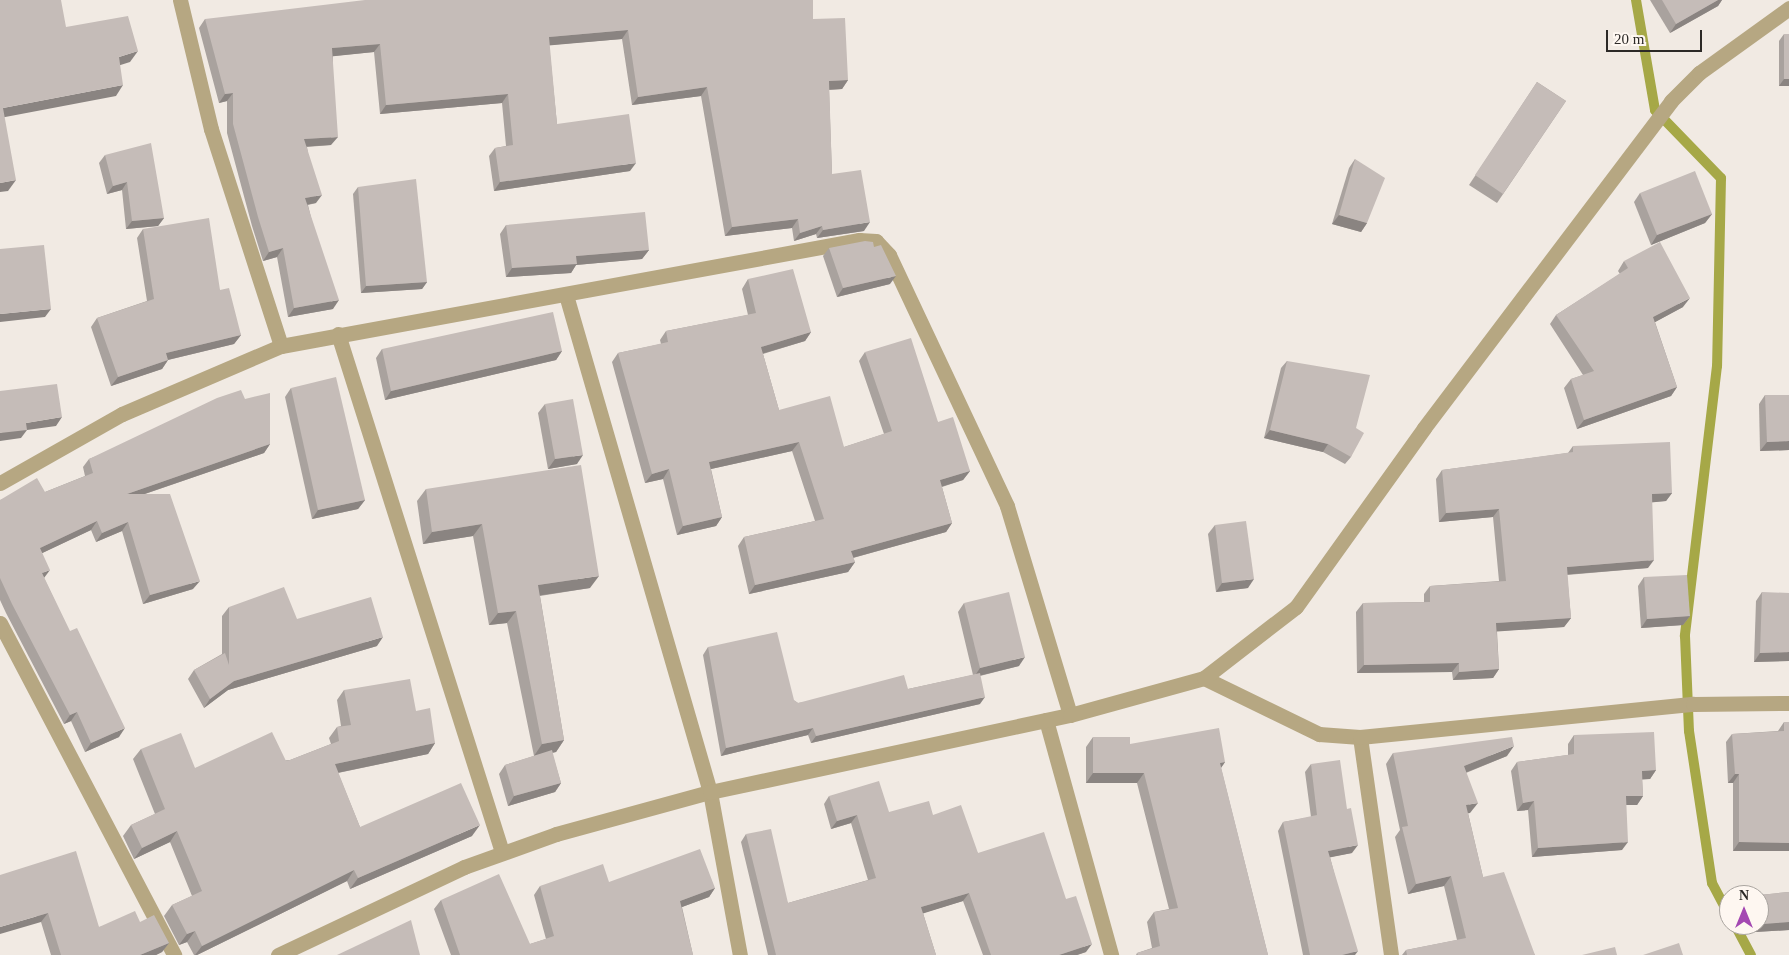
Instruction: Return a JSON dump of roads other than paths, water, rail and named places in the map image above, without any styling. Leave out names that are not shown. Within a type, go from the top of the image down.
[{"type":"street","points":[[180,0],[211,129],[281,346]]},
{"type":"street","points":[[278,955],[502,852],[710,792],[1070,715],[1204,678],[1296,607],[1424,428],[1670,101],[1699,73],[1789,8]]},
{"type":"street","points":[[0,483],[122,414],[281,346],[338,334],[566,295],[860,240],[884,247],[966,411],[1006,506],[1070,715]]},
{"type":"street","points":[[566,295],[710,792],[740,955]]},
{"type":"street","points":[[338,334],[502,852]]},
{"type":"street","points":[[0,623],[174,955]]},
{"type":"street","points":[[1204,678],[1319,734],[1360,737],[1693,704],[1789,702]]},
{"type":"street","points":[[1046,720],[1111,955]]},
{"type":"street","points":[[1360,737],[1391,955]]},
{"type":"waterway","points":[[1636,0],[1655,110],[1721,178],[1717,366],[1685,636],[1689,731],[1712,883],[1719,896]]},
{"type":"waterway","points":[[1740,935],[1751,955]]}]
